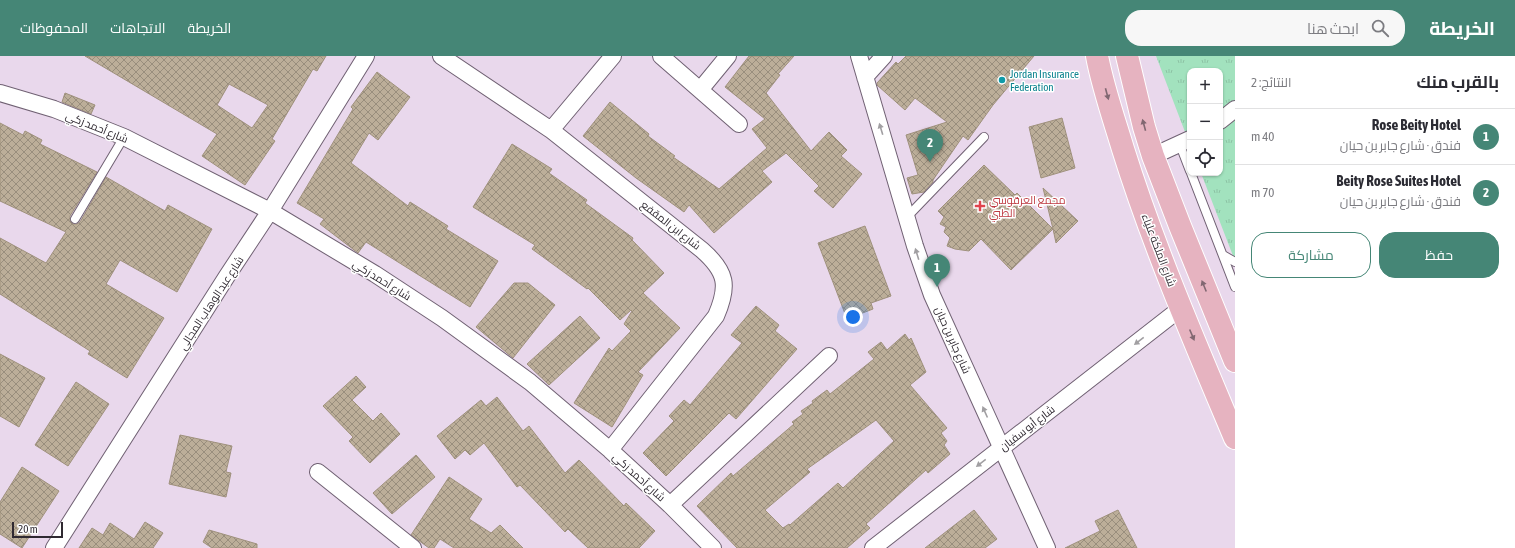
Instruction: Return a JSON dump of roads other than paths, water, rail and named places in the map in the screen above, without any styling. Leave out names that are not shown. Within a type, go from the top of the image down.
[{"type":"main road","name":"شارع الملكة علياء","points":[[1097,56],[1114,119],[1137,192],[1181,308],[1235,438]]},
{"type":"main road","points":[[1127,56],[1144,127],[1153,156],[1235,361]]},
{"type":"street","name":"شارع عبد الوهاب المجالي","points":[[54,548],[270,211],[366,56]]},
{"type":"street","name":"شارع ابن المقفع","points":[[441,56],[551,130],[702,250],[713,260],[723,280],[723,300],[716,316],[610,450]]},
{"type":"street","points":[[551,130],[613,56]]},
{"type":"street","points":[[661,56],[739,124]]},
{"type":"street","points":[[700,90],[728,56]]},
{"type":"street","name":"شارع جابر بن حيان","points":[[859,56],[920,264],[932,295],[1047,548]]},
{"type":"street","points":[[865,77],[884,56]]},
{"type":"street","name":"شارع أحمد زكي","points":[[0,93],[54,109],[124,136],[270,211],[375,274],[442,318],[530,382],[610,450],[670,505],[713,548]]},
{"type":"street","points":[[1223,119],[1235,109]]},
{"type":"street","points":[[1153,156],[1185,142]]},
{"type":"street","name":"شارع أبو سفيان","points":[[873,548],[1181,308]]},
{"type":"street","points":[[670,505],[830,356]]},
{"type":"street","points":[[318,472],[413,548]]},
{"type":"lane","points":[[75,220],[124,136]]},
{"type":"lane","points":[[907,217],[984,137]]},
{"type":"lane","points":[[1185,142],[1187,154]]},
{"type":"lane","points":[[1192,176],[1235,287]]},
{"type":"lane","points":[[1222,254],[1235,262]]},
{"type":"place","name":"Jordan Insurance Federation","points":[[1002,80]]},
{"type":"place","name":"Beity Rose Suites Hotel","points":[[930,162]]},
{"type":"place","name":"مجمع العرقوسي الطبي","points":[[980,206]]},
{"type":"place","name":"Rose Beity Hotel","points":[[937,287]]}]
